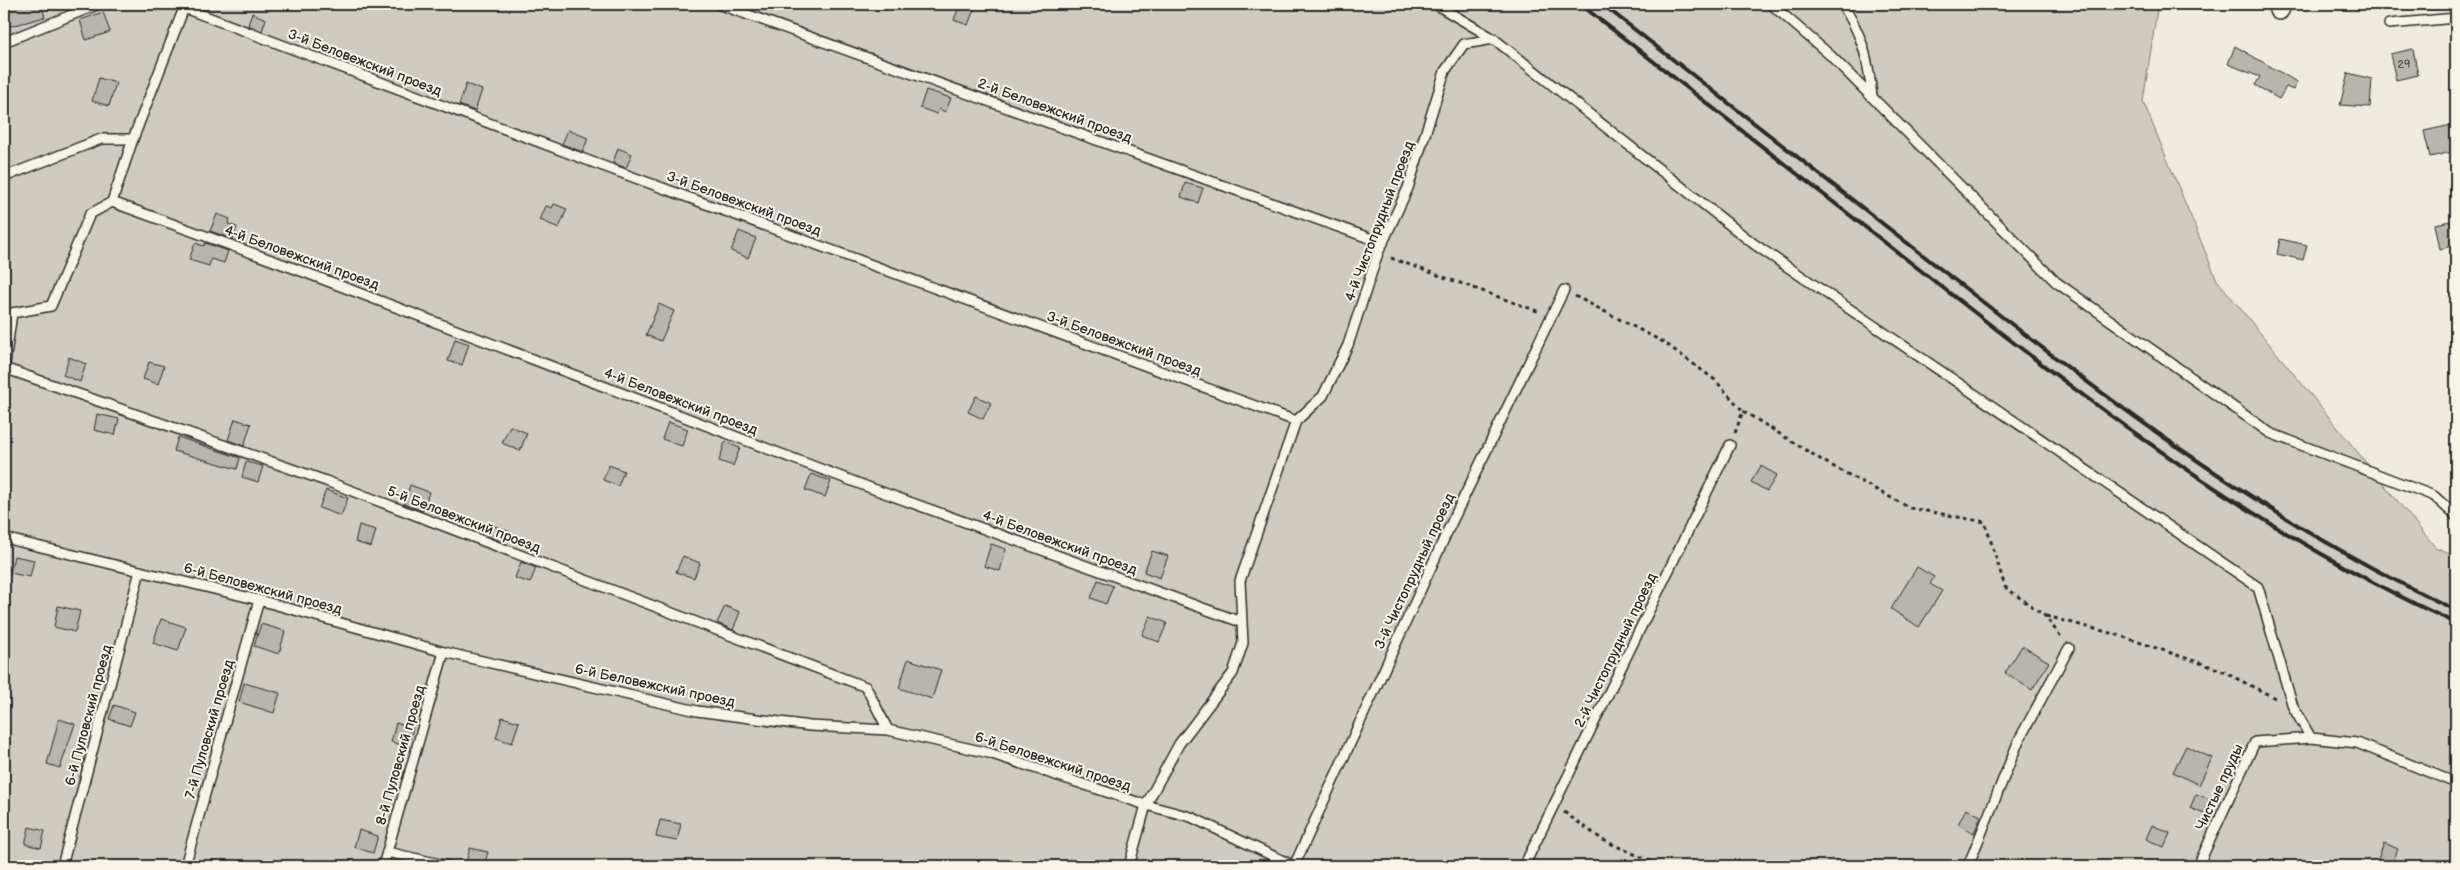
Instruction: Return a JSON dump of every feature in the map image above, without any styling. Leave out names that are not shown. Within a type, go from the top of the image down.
[{"type":"lane","points":[[4,42],[99,4]]},
{"type":"lane","name":"2-й Беловежский проезд","points":[[718,4],[1383,242]]},
{"type":"lane","points":[[1435,4],[1494,39],[1754,244],[2258,587],[2293,707],[2311,738],[2357,744],[2456,783]]},
{"type":"lane","points":[[1771,4],[1830,55],[2056,282],[2270,433],[2434,496],[2456,516]]},
{"type":"lane","points":[[1842,4],[1854,22],[1869,62],[1872,96]]},
{"type":"lane","points":[[4,369],[8,314],[51,306],[90,214],[112,202],[182,6]]},
{"type":"lane","name":"3-й Беловежский проезд","points":[[182,6],[592,162],[1296,421]]},
{"type":"lane","points":[[2389,24],[2456,18]]},
{"type":"lane","name":"4-й Чистопрудный проезд","points":[[1129,866],[1146,805],[1179,744],[1233,673],[1243,643],[1240,581],[1296,421],[1323,396],[1344,354],[1378,253],[1408,188],[1445,71],[1464,44],[1494,39]]},
{"type":"lane","points":[[4,177],[101,139],[133,139]]},
{"type":"lane","name":"4-й Беловежский проезд","points":[[112,202],[296,269],[868,487],[1241,622]]},
{"type":"lane","name":"3-й Чистопрудный проезд","points":[[1294,866],[1449,528],[1564,290]]},
{"type":"lane","name":"5-й Беловежский проезд","points":[[4,369],[326,481],[866,687],[888,730]]},
{"type":"lane","name":"2-й Чистопрудный проезд","points":[[1524,866],[1730,445]]},
{"type":"lane","name":"6-й Беловежский проезд","points":[[4,538],[259,600],[444,652],[697,711],[810,726],[888,730],[989,753],[1146,805],[1191,816],[1294,866]]},
{"type":"lane","name":"6-й Пуловский проезд","points":[[62,866],[140,571]]},
{"type":"lane","name":"7-й Пуловский проезд","points":[[185,866],[259,600]]},
{"type":"lane","points":[[1968,866],[2019,740],[2069,648]]},
{"type":"lane","name":"8-й Пуловский проезд","points":[[383,866],[444,652]]},
{"type":"lane","name":"Чистые пруды","points":[[2198,866],[2255,742],[2311,738]]},
{"type":"lane","points":[[387,852],[449,866]]},
{"type":"path","points":[[1378,253],[1551,316]]},
{"type":"path","points":[[1564,290],[1665,344],[1715,380],[1743,411],[1825,462],[1910,508],[1985,522],[2005,587],[2045,616],[2069,648]]},
{"type":"path","points":[[1730,445],[1743,411]]},
{"type":"path","points":[[2045,616],[2118,635],[2218,669],[2293,707]]},
{"type":"path","points":[[1554,805],[1602,840],[1661,866]]},
{"type":"shaded area","points":[[4,4],[2158,4],[2143,101],[2217,280],[2435,547],[2456,556],[2456,866],[4,866]]},
{"type":"building","points":[[4,4],[41,4],[45,17],[4,28]]},
{"type":"building","points":[[960,4],[976,4],[968,25],[954,20]]},
{"type":"building","points":[[103,12],[110,32],[86,40],[80,20]]},
{"type":"building","points":[[252,13],[266,19],[262,31],[248,25]]},
{"type":"building","points":[[2235,46],[2297,82],[2293,90],[2286,87],[2279,99],[2255,85],[2260,77],[2228,64]]},
{"type":"building","points":[[2413,49],[2418,75],[2396,80],[2390,54]]},
{"type":"building","points":[[2348,73],[2372,79],[2370,107],[2340,105]]},
{"type":"building","points":[[99,78],[116,83],[109,106],[92,101]]},
{"type":"building","points":[[466,84],[482,90],[475,111],[459,105]]},
{"type":"building","points":[[926,90],[951,98],[946,112],[939,109],[937,114],[920,108]]},
{"type":"building","points":[[2456,124],[2456,151],[2430,157],[2424,131]]},
{"type":"building","points":[[568,130],[588,138],[583,152],[562,144]]},
{"type":"building","points":[[618,148],[632,154],[626,168],[613,163]]},
{"type":"building","points":[[1185,183],[1203,188],[1198,203],[1181,197]]},
{"type":"building","points":[[554,204],[567,209],[559,228],[540,220],[546,206],[552,208]]},
{"type":"building","points":[[217,214],[230,219],[228,224],[237,227],[233,239],[210,231]]},
{"type":"building","points":[[2456,220],[2456,245],[2440,249],[2435,224]]},
{"type":"building","points":[[739,231],[756,238],[748,258],[731,251]]},
{"type":"building","points":[[2280,239],[2307,245],[2303,260],[2277,254]]},
{"type":"building","points":[[195,243],[204,246],[205,243],[228,251],[224,263],[211,259],[209,266],[189,260]]},
{"type":"building","points":[[659,304],[674,311],[661,341],[646,335]]},
{"type":"building","points":[[455,339],[469,344],[462,365],[448,361]]},
{"type":"building","points":[[69,357],[86,364],[80,382],[63,375]]},
{"type":"building","points":[[149,362],[164,366],[158,384],[143,379]]},
{"type":"building","points":[[976,396],[991,403],[983,419],[968,412]]},
{"type":"building","points":[[97,414],[119,419],[115,435],[94,430]]},
{"type":"building","points":[[235,419],[251,424],[244,446],[228,440]]},
{"type":"building","points":[[668,422],[688,429],[682,446],[662,439]]},
{"type":"building","points":[[510,426],[527,433],[520,451],[502,443]]},
{"type":"building","points":[[178,437],[240,458],[237,469],[174,451]]},
{"type":"building","points":[[725,442],[740,448],[733,466],[719,461]]},
{"type":"building","points":[[246,462],[263,466],[258,482],[242,477]]},
{"type":"building","points":[[609,465],[624,471],[618,486],[603,480]]},
{"type":"building","points":[[1761,466],[1777,475],[1767,491],[1751,482]]},
{"type":"building","points":[[811,474],[831,481],[825,497],[805,490]]},
{"type":"building","points":[[410,485],[429,492],[423,511],[404,504]]},
{"type":"building","points":[[326,490],[348,498],[341,516],[319,508]]},
{"type":"building","points":[[359,525],[376,530],[371,547],[355,542]]},
{"type":"building","points":[[492,525],[510,532],[505,543],[487,536]]},
{"type":"building","points":[[991,544],[1006,549],[1000,571],[984,566]]},
{"type":"building","points":[[1152,551],[1168,556],[1160,578],[1144,572]]},
{"type":"building","points":[[14,556],[34,560],[30,577],[10,573]]},
{"type":"building","points":[[683,556],[700,563],[694,578],[676,572]]},
{"type":"building","points":[[521,562],[536,568],[530,583],[515,578]]},
{"type":"building","points":[[1917,567],[1934,577],[1930,584],[1942,591],[1919,627],[1891,609]]},
{"type":"building","points":[[1098,580],[1113,586],[1106,604],[1091,598]]},
{"type":"building","points":[[58,606],[80,611],[75,632],[54,627]]},
{"type":"building","points":[[725,606],[740,612],[733,630],[717,623]]},
{"type":"building","points":[[1150,616],[1167,623],[1159,642],[1142,635]]},
{"type":"building","points":[[161,619],[186,627],[178,651],[153,643]]},
{"type":"building","points":[[261,624],[285,631],[279,654],[254,646]]},
{"type":"building","points":[[2022,646],[2049,662],[2032,690],[2005,673]]},
{"type":"building","points":[[908,659],[941,670],[932,699],[899,688]]},
{"type":"building","points":[[244,683],[280,693],[274,713],[239,702]]},
{"type":"building","points":[[114,705],[135,712],[130,726],[109,719]]},
{"type":"building","points":[[502,717],[519,722],[512,743],[496,738]]},
{"type":"building","points":[[59,719],[75,724],[60,768],[47,764]]},
{"type":"building","points":[[396,723],[413,728],[408,747],[391,742]]},
{"type":"building","points":[[2186,746],[2212,758],[2199,785],[2173,772]]},
{"type":"building","points":[[2196,794],[2210,799],[2204,814],[2190,808]]},
{"type":"building","points":[[1966,809],[1981,816],[1974,833],[1958,824]]},
{"type":"building","points":[[660,820],[681,824],[677,841],[656,837]]},
{"type":"building","points":[[2152,825],[2170,833],[2164,847],[2146,839]]},
{"type":"building","points":[[29,827],[45,831],[41,848],[25,844]]},
{"type":"building","points":[[359,830],[378,836],[373,853],[354,847]]},
{"type":"building","points":[[2384,843],[2398,849],[2391,866],[2377,862]]},
{"type":"building","points":[[470,848],[488,852],[484,866],[466,862]]},
{"type":"railway","points":[[1580,4],[2000,332],[2124,425],[2251,512],[2318,552],[2386,589],[2456,623]]},
{"type":"railway","points":[[1602,4],[2007,321],[2192,457],[2321,539],[2388,576],[2456,610]]}]
